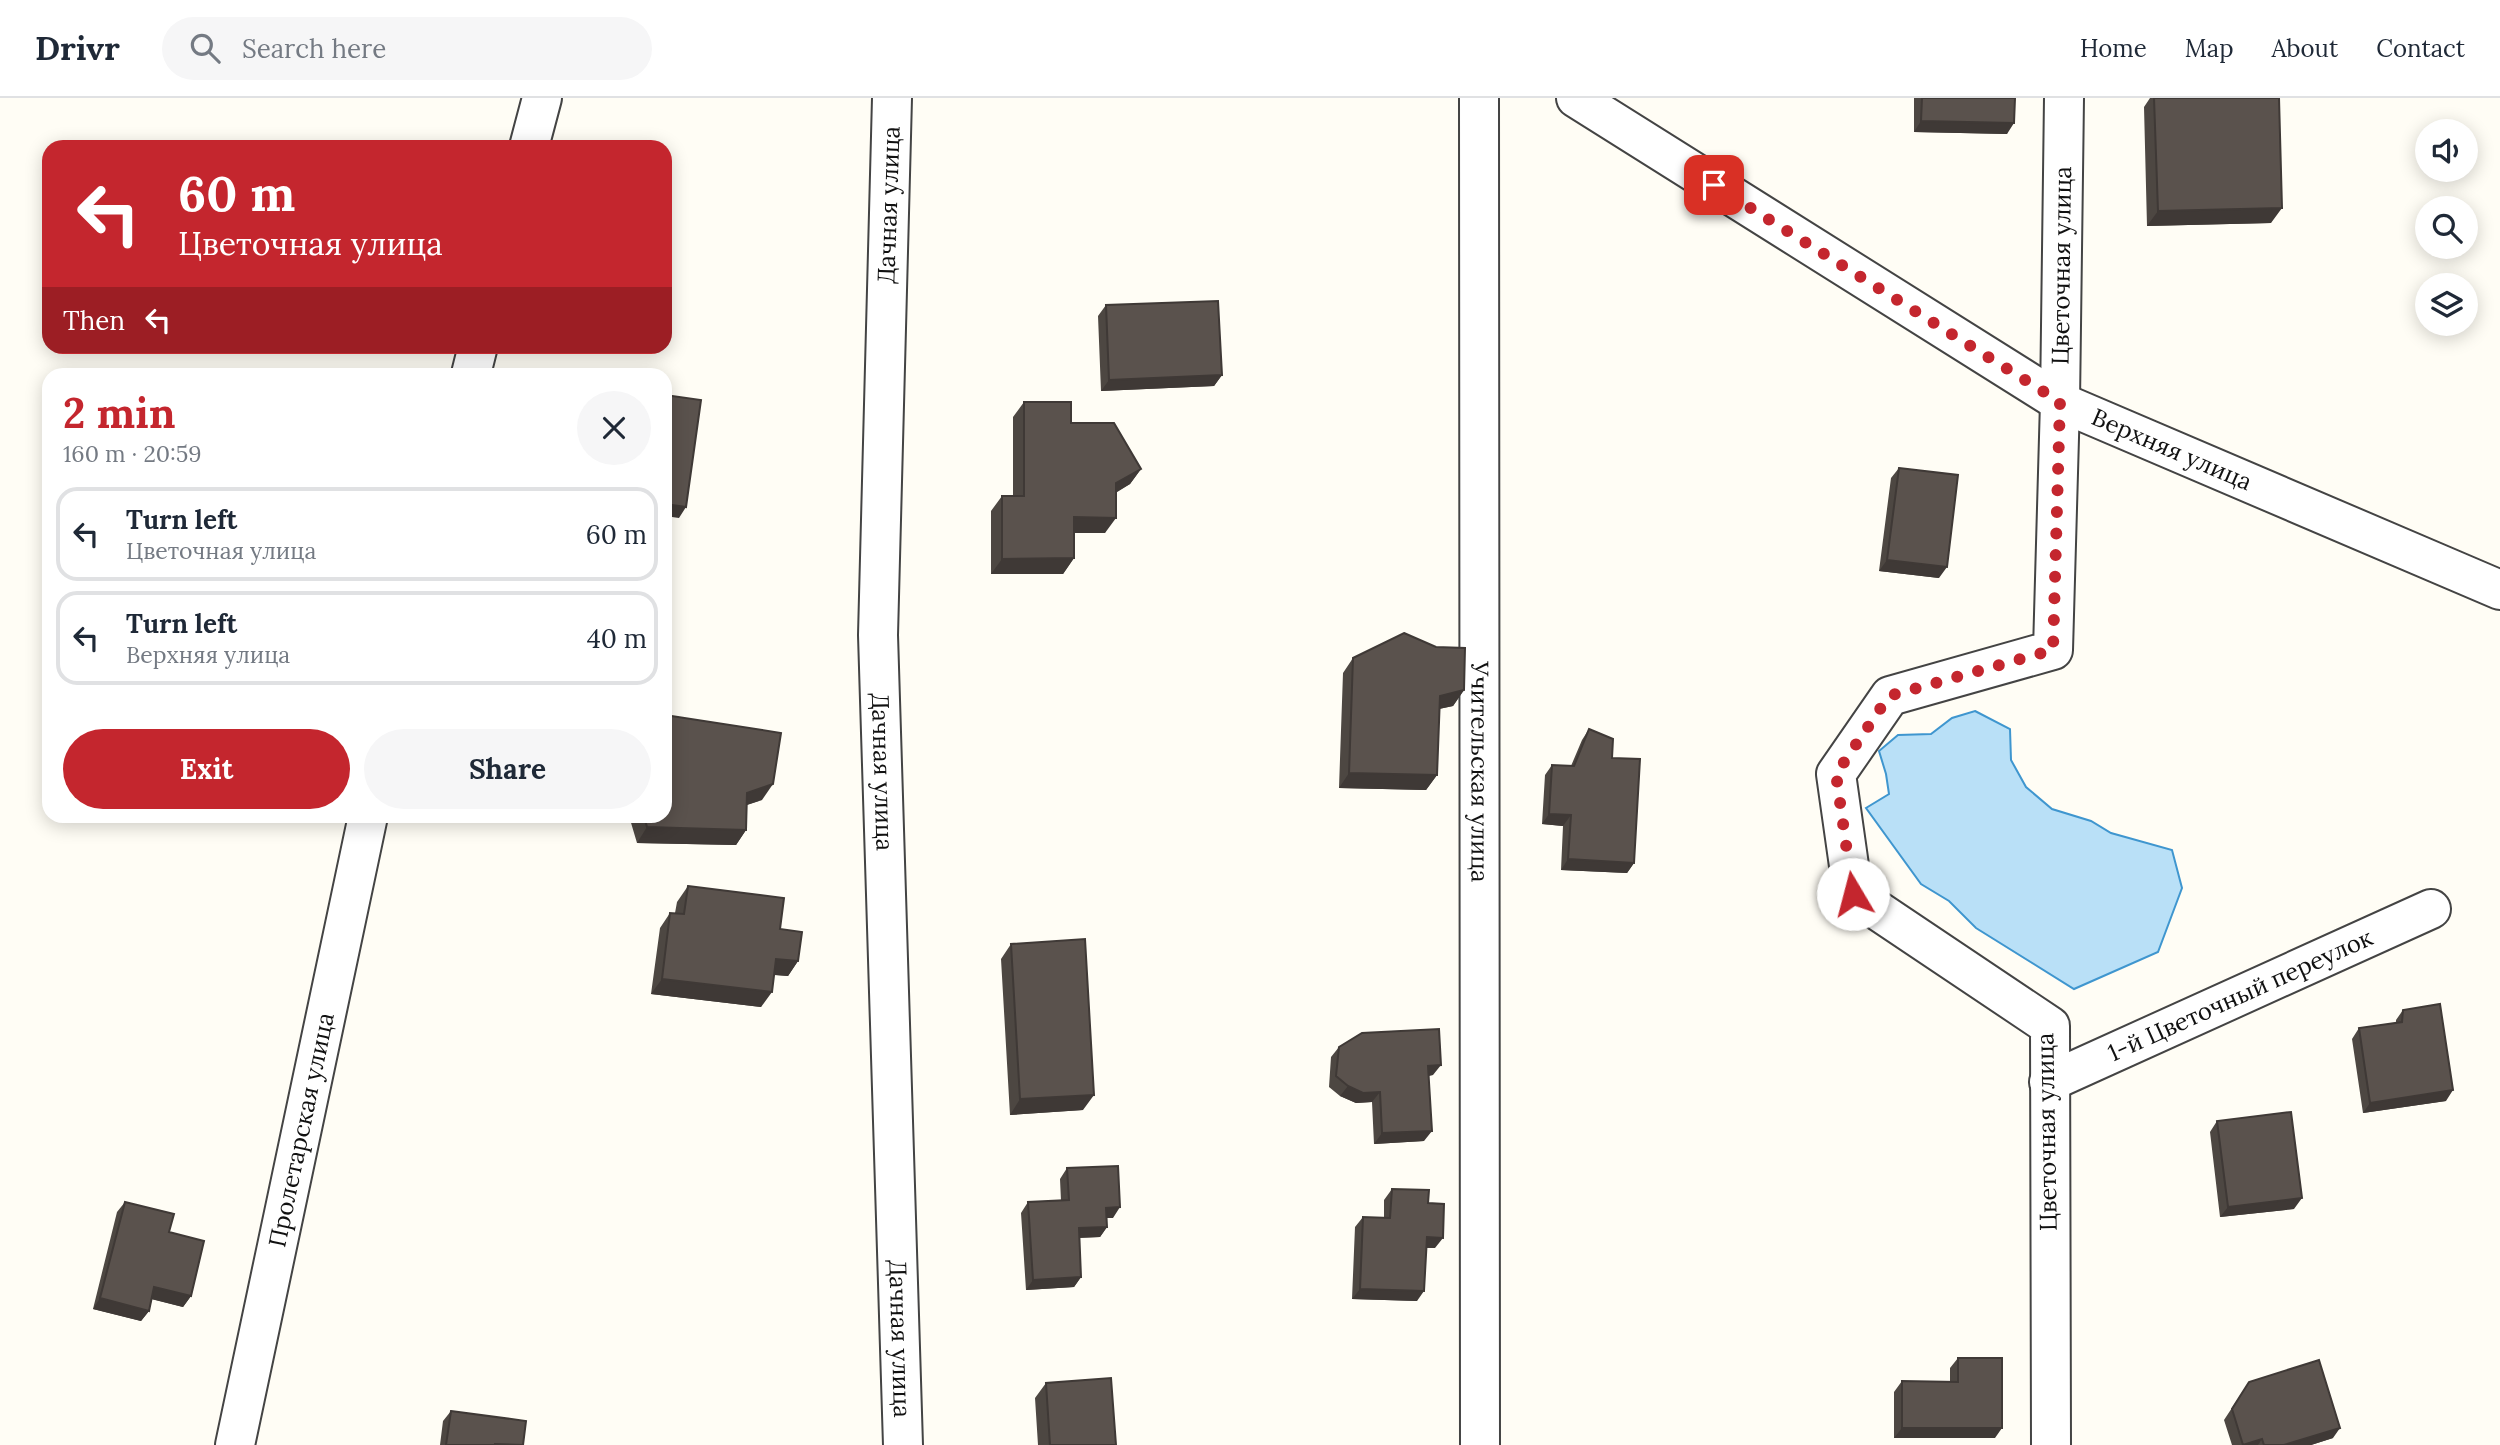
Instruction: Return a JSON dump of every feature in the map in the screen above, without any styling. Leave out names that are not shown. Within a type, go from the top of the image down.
[{"type":"street","points":[[531,140],[542,98]]},
{"type":"street","name":"Дачная улица","points":[[892,98],[878,635],[903,1445]]},
{"type":"street","name":"Учительская улица","points":[[1479,98],[1480,1445]]},
{"type":"street","name":"Верхняя улица","points":[[1576,98],[2060,402],[2500,590]]},
{"type":"street","name":"Цветочная улица","points":[[2050,1445],[2050,1026],[1853,894],[1836,774],[1889,696],[2053,650],[2064,98]]},
{"type":"street","name":"Пролетарская улица","points":[[235,1445],[367,823]]},
{"type":"street","name":"1-й Цветочный переулок","points":[[2049,1082],[2431,909]]},
{"type":"water","points":[[1975,711],[2010,729],[2011,760],[2026,787],[2052,809],[2091,821],[2111,833],[2172,850],[2182,888],[2158,952],[2074,989],[1976,928],[1949,901],[1921,884],[1866,808],[1889,794],[1879,751],[1898,735],[1931,734],[1952,718]]},
{"type":"building","points":[[1922,98],[2015,98],[2014,123],[1921,121]]},
{"type":"building","points":[[2154,98],[2279,98],[2282,208],[2158,211]]},
{"type":"building","points":[[1218,301],[1222,375],[1109,380],[1106,305]]},
{"type":"building","points":[[672,396],[701,400],[686,507],[672,505]]},
{"type":"building","points":[[1024,402],[1071,402],[1071,423],[1114,423],[1141,469],[1116,483],[1116,518],[1074,517],[1074,558],[1002,559],[1002,496],[1024,496]]},
{"type":"building","points":[[1899,468],[1958,475],[1947,567],[1887,560]]},
{"type":"building","points":[[1404,633],[1436,647],[1465,648],[1464,690],[1440,696],[1437,775],[1349,773],[1353,658]]},
{"type":"building","points":[[672,716],[781,733],[773,784],[747,793],[746,830],[647,827],[646,823],[672,823]]},
{"type":"building","points":[[1589,729],[1613,739],[1612,758],[1640,759],[1634,863],[1568,859],[1571,815],[1549,814],[1552,765],[1574,766]]},
{"type":"building","points":[[688,886],[784,898],[780,929],[802,932],[798,961],[776,959],[772,992],[662,979],[670,913],[684,914]]},
{"type":"building","points":[[1085,939],[1094,1095],[1020,1099],[1011,944]]},
{"type":"building","points":[[2440,1004],[2453,1090],[2370,1103],[2359,1028],[2402,1022],[2403,1010]]},
{"type":"building","points":[[1439,1029],[1441,1065],[1428,1066],[1432,1131],[1382,1133],[1380,1092],[1363,1093],[1336,1076],[1339,1047],[1362,1033]]},
{"type":"building","points":[[2291,1112],[2302,1198],[2228,1207],[2217,1121]]},
{"type":"building","points":[[1118,1166],[1120,1207],[1106,1208],[1107,1227],[1079,1228],[1081,1277],[1033,1280],[1028,1202],[1069,1200],[1067,1168]]},
{"type":"building","points":[[1392,1189],[1429,1190],[1428,1203],[1444,1204],[1443,1238],[1427,1237],[1424,1291],[1360,1289],[1363,1217],[1390,1218]]},
{"type":"building","points":[[125,1202],[174,1214],[169,1232],[204,1241],[191,1296],[154,1287],[149,1311],[100,1298]]},
{"type":"building","points":[[1958,1358],[2002,1358],[2002,1428],[1902,1428],[1902,1381],[1958,1382]]},
{"type":"building","points":[[2319,1360],[2340,1428],[2284,1445],[2264,1445],[2262,1439],[2243,1445],[2232,1409],[2249,1382]]},
{"type":"building","points":[[1111,1378],[1116,1445],[1050,1445],[1046,1383]]},
{"type":"building","points":[[451,1411],[526,1421],[523,1445],[446,1445]]},
{"type":"route","points":[[1714,185],[2060,402],[2053,650],[1889,696],[1836,774],[1853,894]]}]
